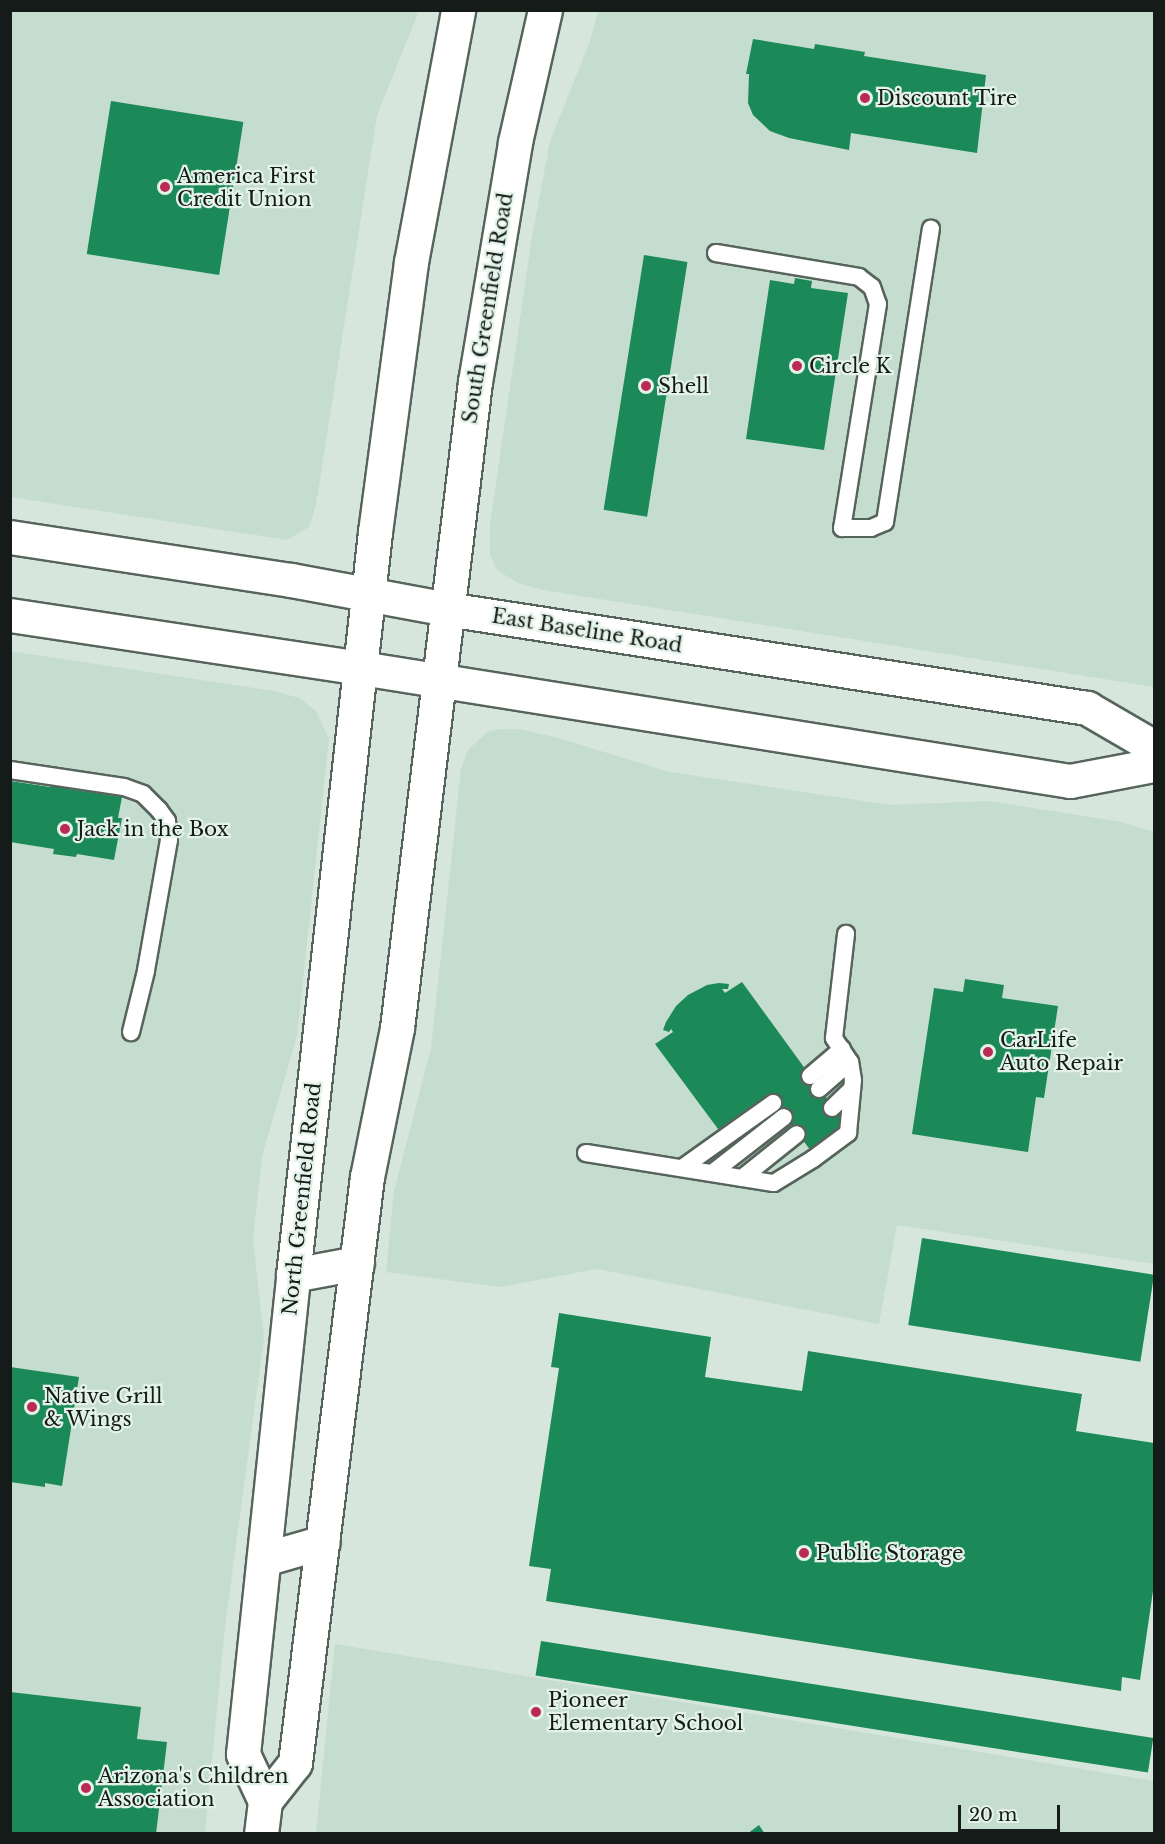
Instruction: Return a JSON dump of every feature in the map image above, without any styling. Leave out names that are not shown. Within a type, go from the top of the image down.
[{"type":"main road","points":[[369,593],[411,262],[458,10]]},
{"type":"main road","name":"South Greenfield Road","points":[[447,609],[475,382],[496,248],[515,142],[545,10]]},
{"type":"main road","name":"East Baseline Road","points":[[10,537],[369,593],[447,609],[1087,708],[1155,747]]},
{"type":"main road","name":"North Greenfield Road","points":[[265,1800],[243,1754],[293,1275],[369,593]]},
{"type":"main road","points":[[261,1833],[265,1800],[295,1763],[367,1178],[397,1028],[447,609]]},
{"type":"main road","points":[[10,615],[439,680],[1070,781],[1155,765]]},
{"type":"main road","points":[[293,1275],[357,1263]]},
{"type":"main road","points":[[264,1559],[323,1542]]},
{"type":"lane","points":[[716,253],[859,277],[872,287],[878,304],[842,528],[871,528],[885,522],[931,229]]},
{"type":"lane","points":[[10,770],[124,787],[142,794],[167,821],[169,840],[131,1032]]},
{"type":"lane","points":[[586,1153],[774,1182],[813,1159],[848,1132],[852,1089],[846,1055],[834,1038],[846,934]]},
{"type":"lane","points":[[814,1083],[846,1055]]},
{"type":"lane","points":[[832,1108],[852,1089]]},
{"type":"lane","points":[[682,1168],[774,1103]]},
{"type":"lane","points":[[712,1173],[784,1117]]},
{"type":"lane","points":[[742,1178],[797,1134]]},
{"type":"shaded area","points":[[10,11],[419,11],[377,115],[316,505],[309,527],[287,540],[11,497]]},
{"type":"shaded area","points":[[598,11],[1154,11],[1154,687],[543,590],[518,583],[497,570],[490,554],[490,524],[532,237],[550,141],[590,41]]},
{"type":"shaded area","points":[[10,651],[274,691],[299,698],[316,711],[329,739],[297,1036],[262,1156],[253,1239],[264,1338],[225,1626],[205,1833],[11,1833]]},
{"type":"shaded area","points":[[519,729],[558,738],[670,772],[890,805],[989,801],[1122,822],[1154,832],[1154,1264],[897,1225],[879,1324],[597,1269],[500,1287],[386,1272],[394,1191],[431,1048],[461,769],[468,750],[487,732]]},
{"type":"shaded area","name":"Pioneer Elementary School","points":[[335,1644],[1154,1781],[1154,1833],[316,1834]]},
{"type":"building","name":"Discount Tire","points":[[753,39],[814,49],[815,44],[865,52],[864,56],[986,75],[977,153],[851,133],[849,150],[789,138],[770,131],[753,115],[748,103],[749,74],[746,74]]},
{"type":"building","name":"America First Credit Union","points":[[111,101],[243,122],[219,275],[87,254]]},
{"type":"building","name":"Shell","points":[[644,255],[687,262],[647,517],[604,510]]},
{"type":"building","name":"Circle K","points":[[795,278],[812,281],[811,288],[848,293],[824,450],[746,439],[770,280],[794,284]]},
{"type":"building","name":"Jack in the Box","points":[[51,780],[69,783],[68,789],[122,797],[118,818],[122,818],[114,860],[77,854],[76,857],[53,854],[54,849],[10,842],[10,781],[50,787]]},
{"type":"building","name":"CarLife Auto Repair","points":[[965,979],[1004,985],[1002,998],[1058,1006],[1044,1098],[1036,1097],[1028,1152],[912,1134],[934,988],[963,992]]},
{"type":"building","points":[[742,982],[849,1129],[814,1155],[771,1098],[721,1133],[655,1044],[673,1032],[671,1029],[669,1032],[663,1030],[666,1022],[676,1006],[688,995],[707,985],[719,983],[729,984],[728,989],[722,989],[725,993]]},
{"type":"building","points":[[922,1238],[1154,1275],[1140,1362],[908,1325]]},
{"type":"building","points":[[559,1313],[711,1337],[705,1377],[802,1391],[808,1351],[1082,1394],[1076,1431],[1154,1443],[1154,1584],[1140,1680],[1122,1677],[1121,1691],[546,1601],[551,1569],[529,1566],[559,1368],[551,1367]]},
{"type":"building","points":[[10,1367],[79,1377],[62,1486],[45,1483],[45,1487],[10,1482]]},
{"type":"building","points":[[541,1641],[1153,1738],[1148,1773],[536,1676]]},
{"type":"building","name":"Arizona's Children Association","points":[[10,1692],[141,1707],[137,1739],[167,1742],[156,1834],[10,1834]]},
{"type":"building","points":[[759,1825],[765,1834],[747,1834]]},
{"type":"place","name":"Discount Tire","points":[[865,98]]},
{"type":"place","name":"America First Credit Union","points":[[165,187]]},
{"type":"place","name":"Circle K","points":[[797,366]]},
{"type":"place","name":"Shell","points":[[646,386]]},
{"type":"place","name":"Jack in the Box","points":[[65,829]]},
{"type":"place","name":"CarLife Auto Repair","points":[[988,1052]]},
{"type":"place","name":"Native Grill & Wings","points":[[32,1407]]},
{"type":"place","name":"Public Storage","points":[[804,1553]]},
{"type":"place","name":"Pioneer Elementary School","points":[[536,1712]]},
{"type":"place","name":"Arizona's Children Association","points":[[86,1788]]}]
